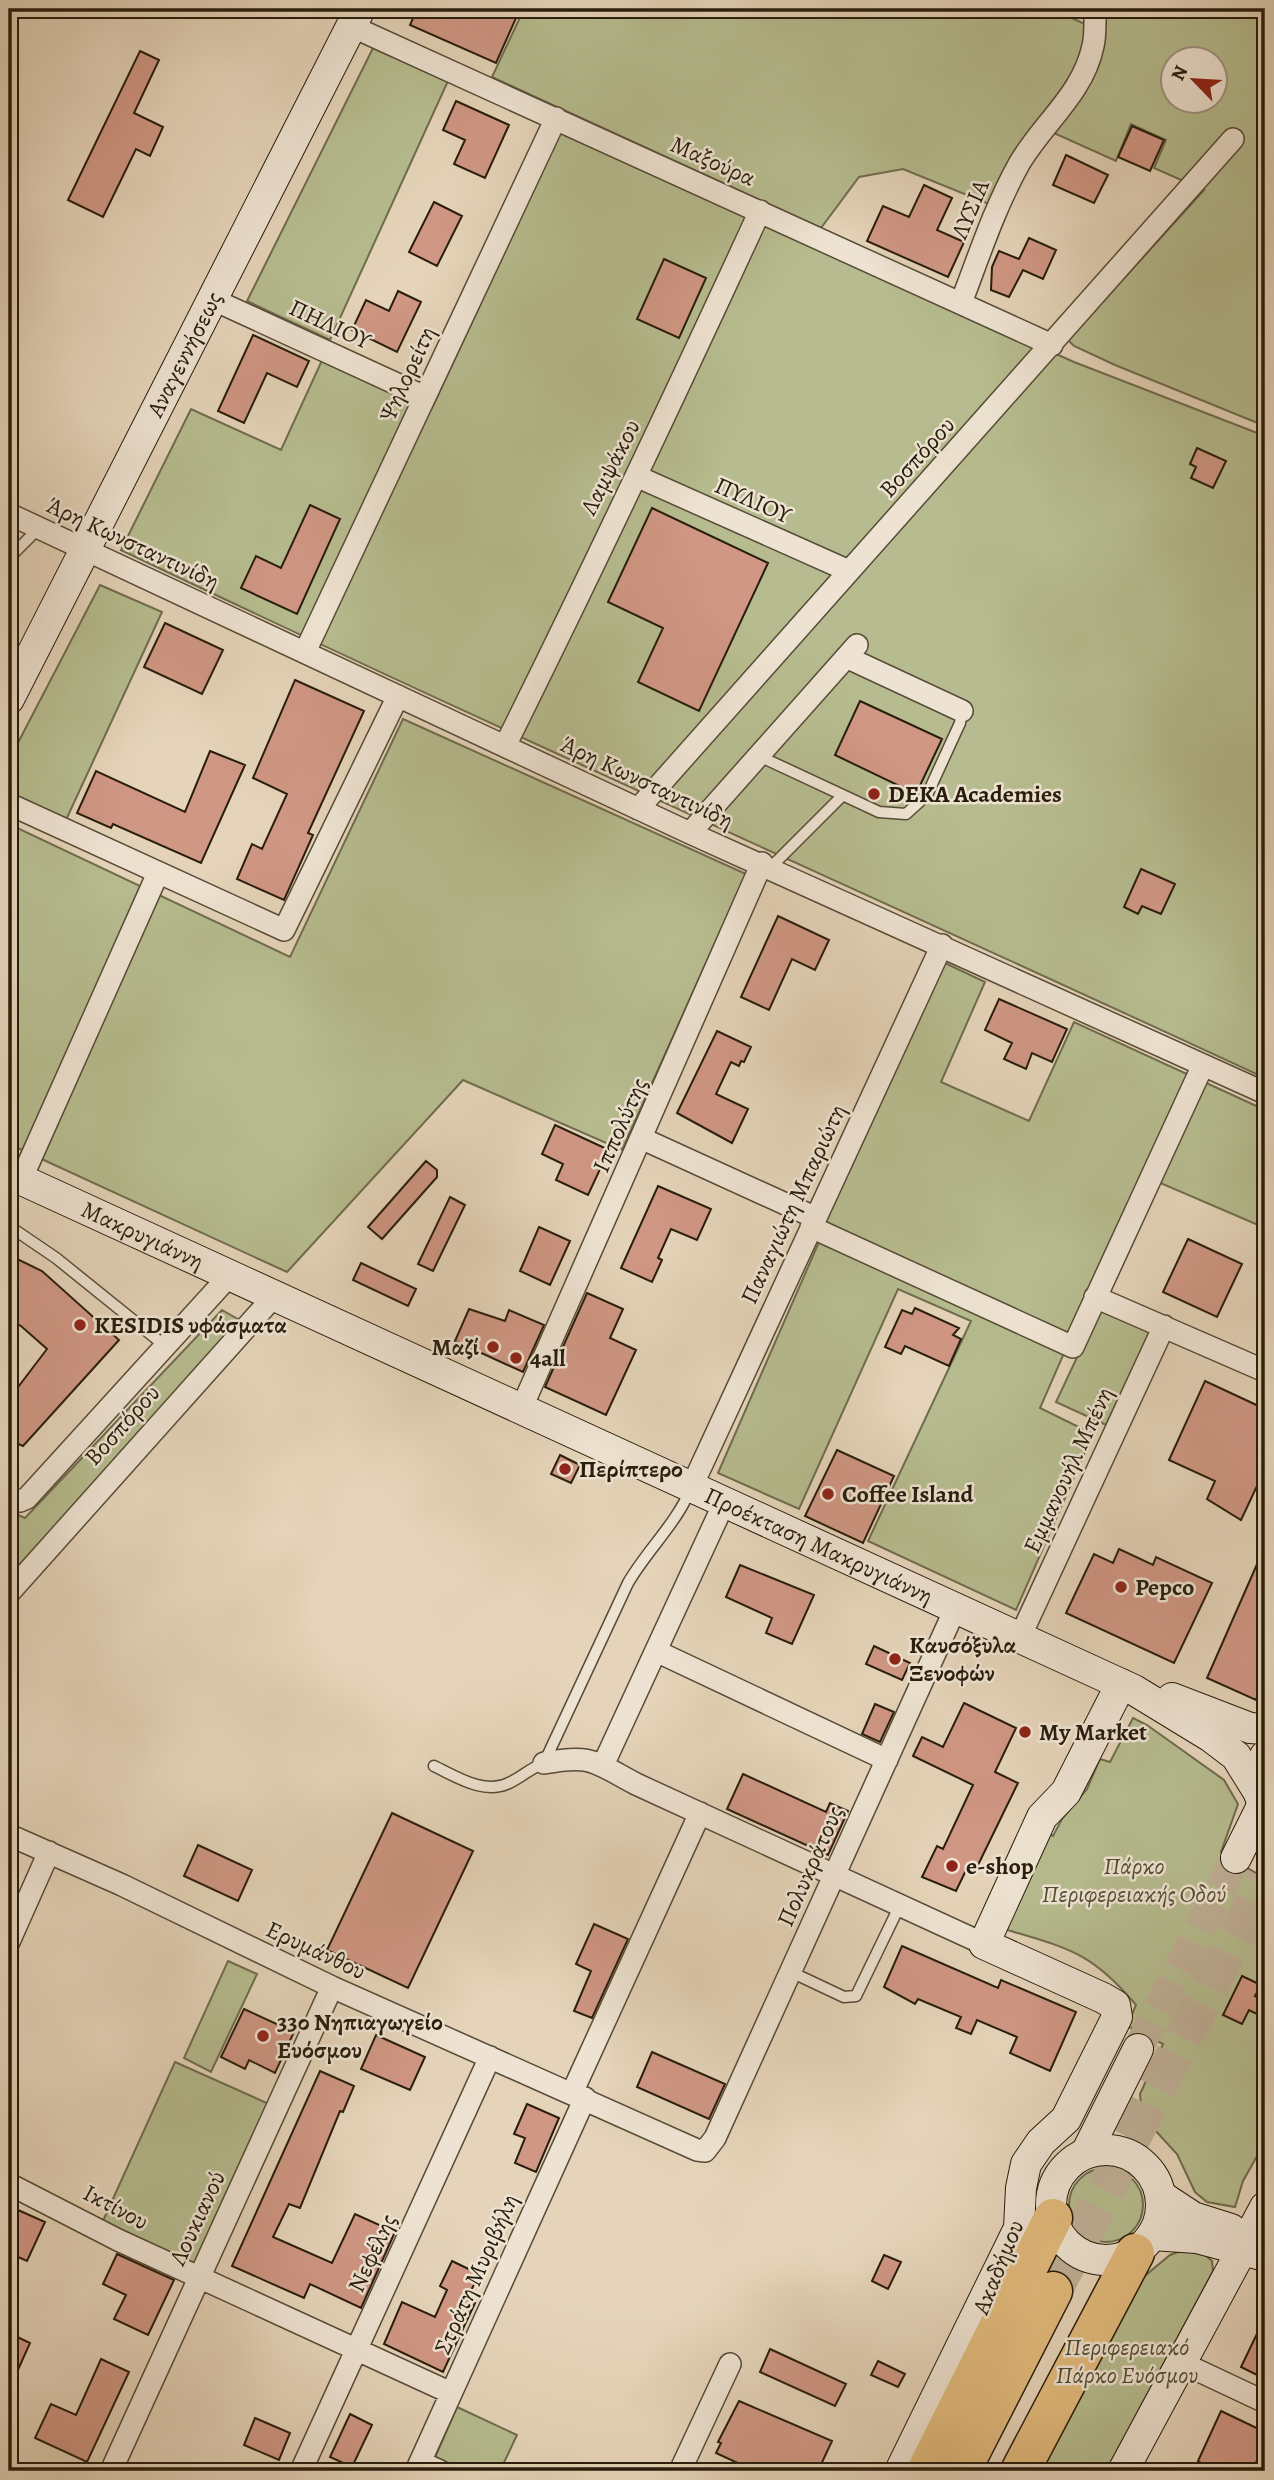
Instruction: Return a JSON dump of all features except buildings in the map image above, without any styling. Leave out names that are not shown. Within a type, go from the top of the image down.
[{"type":"highway","points":[[926,2471],[1053,2218]]},
{"type":"highway","points":[[1020,2471],[1144,2244]]},
{"type":"highway","points":[[961,2471],[1064,2296],[988,2471]]},
{"type":"main road","name":"Αναγεννήσεως","points":[[9,699],[355,18]]},
{"type":"main road","name":"Μακρυγιάννη","points":[[15,1177],[276,1294]]},
{"type":"main road","name":"Προέκταση Μακρυγιάννη","points":[[276,1294],[1128,1687]]},
{"type":"main road","points":[[1128,1687],[1188,1704],[1250,1728],[1265,1729]]},
{"type":"main road","points":[[1128,1687],[1211,1737],[1236,1756],[1262,1804]]},
{"type":"main road","points":[[984,1944],[1042,1817],[1066,1792],[1128,1687]]},
{"type":"main road","points":[[1265,1756],[1262,1804],[1236,1858],[1265,1847]]},
{"type":"main road","name":"Ακαδήμου","points":[[900,2471],[1019,2228],[1021,2188],[1026,2164],[1041,2142],[1066,2119],[1108,2038],[1118,2011],[1115,2005],[1103,1998],[984,1944]]},
{"type":"main road","points":[[1087,2151],[1138,2049]]},
{"type":"main road","points":[[1117,2091],[1121,2126],[1138,2162],[1156,2181],[1161,2196],[1162,2212],[1144,2244]]},
{"type":"main road","points":[[1138,2162],[1111,2150],[1087,2151],[1073,2158],[1059,2172],[1051,2196],[1053,2218],[1065,2240],[1084,2255],[1111,2260],[1144,2244],[1182,2236],[1256,2244]]},
{"type":"main road","points":[[1161,2196],[1200,2220],[1256,2244]]},
{"type":"main road","points":[[1123,2471],[1180,2362],[1256,2244],[1265,2207]]},
{"type":"street","name":"ΛΥΣΙΑ","points":[[961,303],[995,211],[1035,140],[1061,111],[1089,58],[1096,9]]},
{"type":"street","name":"Μαξούρα","points":[[355,18],[556,118],[1052,345]]},
{"type":"street","name":"Ψηλορείτη","points":[[304,652],[556,118]]},
{"type":"street","name":"Βοσπόρου","points":[[638,808],[1233,139]]},
{"type":"street","name":"Λαμψάκου","points":[[505,746],[760,211]]},
{"type":"street","name":"ΠΗΛΙΟΥ","points":[[212,299],[425,397]]},
{"type":"street","name":"ΠΥΛΙΟΥ","points":[[636,476],[849,571]]},
{"type":"street","name":"Άρη Κωνσταντινίδη","points":[[9,514],[690,833],[766,865],[1265,1093]]},
{"type":"street","points":[[690,833],[852,651],[962,711]]},
{"type":"street","points":[[9,804],[284,930],[398,696]]},
{"type":"street","name":"Ιππολύτης","points":[[522,1407],[766,865]]},
{"type":"street","points":[[15,1177],[158,873]]},
{"type":"street","name":"Παναγιώτη Μπαριώτη","points":[[692,1486],[942,945]]},
{"type":"street","points":[[643,1139],[1073,1348],[1203,1065]]},
{"type":"street","name":"Βοσπόρου","points":[[17,1501],[230,1274]]},
{"type":"street","name":"Βοσπόρου","points":[[9,1593],[276,1294]]},
{"type":"street","points":[[1095,1297],[1265,1371]]},
{"type":"street","name":"Εμμανουήλ Μπένη","points":[[1020,1637],[1164,1326]]},
{"type":"street","points":[[604,1763],[725,1501]]},
{"type":"street","name":"Πολυκράτους","points":[[710,2145],[956,1607]]},
{"type":"street","points":[[656,1651],[887,1760]]},
{"type":"street","points":[[544,1762],[581,1758],[604,1763],[636,1784],[984,1944]]},
{"type":"street","name":"Στράτη Μυριβήλη","points":[[418,2467],[587,2099],[700,1812]]},
{"type":"street","name":"Ερυμάνθου","points":[[9,1835],[332,1987],[697,2150],[705,2151],[710,2145]]},
{"type":"street","points":[[9,1942],[49,1852]]},
{"type":"street","name":"Λουκιανού","points":[[111,2471],[332,1987]]},
{"type":"street","name":"Νεφέλης","points":[[301,2471],[490,2057]]},
{"type":"street","name":"Ικτίνου","points":[[9,2184],[199,2277],[451,2393]]},
{"type":"street","points":[[1180,2362],[1265,2402]]},
{"type":"street","points":[[680,2471],[730,2364]]},
{"type":"street","points":[[418,2467],[440,2471]]},
{"type":"lane","points":[[9,558],[39,528]]},
{"type":"lane","points":[[759,756],[888,815],[915,809],[927,795],[962,711]]},
{"type":"lane","points":[[766,865],[842,796]]},
{"type":"lane","points":[[9,1226],[56,1258],[164,1345]]},
{"type":"lane","points":[[434,1766],[472,1784],[491,1788],[510,1783],[526,1770],[544,1762],[628,1583],[678,1514],[692,1486]]},
{"type":"lane","points":[[791,1972],[844,1997],[856,1996],[900,1905]]},
{"type":"green space","points":[[524,9],[1052,9],[1087,25],[1103,9],[1265,9],[1265,426],[1115,365],[1074,346],[1068,340],[1204,190],[1154,168],[1166,140],[1131,124],[1116,161],[1034,124],[989,204],[903,169],[859,177],[821,228],[492,77]]},
{"type":"green space","points":[[373,48],[448,81],[330,340],[247,301]]},
{"type":"green space","points":[[560,133],[1074,362],[1265,436],[1265,1078],[406,684],[121,550],[191,409],[281,450],[323,358],[432,408]]},
{"type":"green space","points":[[100,585],[162,612],[66,820],[9,793],[9,760]]},
{"type":"green space","points":[[403,719],[746,874],[622,1150],[463,1080],[287,1272],[9,1144],[9,981],[14,969],[9,967],[9,824],[290,957]]},
{"type":"green space","points":[[943,962],[985,982],[941,1082],[1029,1121],[1074,1022],[1265,1110],[1265,1228],[1142,1175],[1040,1408],[1093,1434],[1016,1610],[868,1541],[971,1321],[898,1289],[799,1509],[718,1473],[826,1226],[821,1223]]},
{"type":"green space","points":[[1103,1302],[1154,1323],[1106,1425],[1056,1402]]},
{"type":"green space","points":[[222,1310],[243,1322],[9,1576],[9,1511],[25,1518]]},
{"type":"green space","name":"Πάρκο Περιφερειακής Οδού","points":[[1133,1718],[1224,1780],[1238,1804],[1221,1852],[1256,1873],[1265,1863],[1265,2142],[1243,2181],[1235,2207],[1207,2202],[1195,2192],[1177,2154],[1142,2116],[1140,2094],[1163,2044],[1127,2026],[1136,2005],[1105,1973],[1076,1953],[1001,1928],[1044,1832],[1053,1836],[1062,1819],[1087,1789],[1100,1759],[1110,1762]]},
{"type":"green space","points":[[228,1961],[257,1974],[211,2072],[184,2058]]},
{"type":"green space","points":[[175,2062],[269,2104],[194,2267],[102,2223]]},
{"type":"green space","points":[[1099,2168],[1113,2168],[1127,2174],[1137,2184],[1143,2205],[1137,2226],[1127,2236],[1113,2242],[1099,2242],[1085,2236],[1075,2226],[1069,2212],[1069,2198],[1075,2184],[1085,2174]]},
{"type":"green space","name":"Περιφερειακό Πάρκο Ευόσμου","points":[[1195,2246],[1212,2261],[1213,2271],[1106,2471],[1032,2471],[1140,2280],[1170,2255]]},
{"type":"green space","points":[[457,2407],[517,2435],[500,2471],[453,2471],[433,2462]]},
{"type":"tunnel","points":[[1138,2049],[1236,1858]]},
{"type":"tunnel","points":[[1053,2291],[1265,1879]]},
{"type":"place","name":"DEKA Academies","points":[[874,794]]},
{"type":"place","name":"KESIDIS υφάσματα","points":[[80,1325]]},
{"type":"place","name":"Μαζί","points":[[493,1347]]},
{"type":"place","name":"4all","points":[[516,1358]]},
{"type":"place","name":"Περίπτερο","points":[[565,1469]]},
{"type":"place","name":"Coffee Island","points":[[828,1494]]},
{"type":"place","name":"Pepco","points":[[1121,1587]]},
{"type":"place","name":"Καυσόξυλα Ξενοφών","points":[[895,1659]]},
{"type":"place","name":"Μy Μarket","points":[[1025,1732]]},
{"type":"place","name":"e-shop","points":[[952,1866]]},
{"type":"place","name":"33ο Νηπιαγωγείο Ευόσμου","points":[[263,2036]]}]
